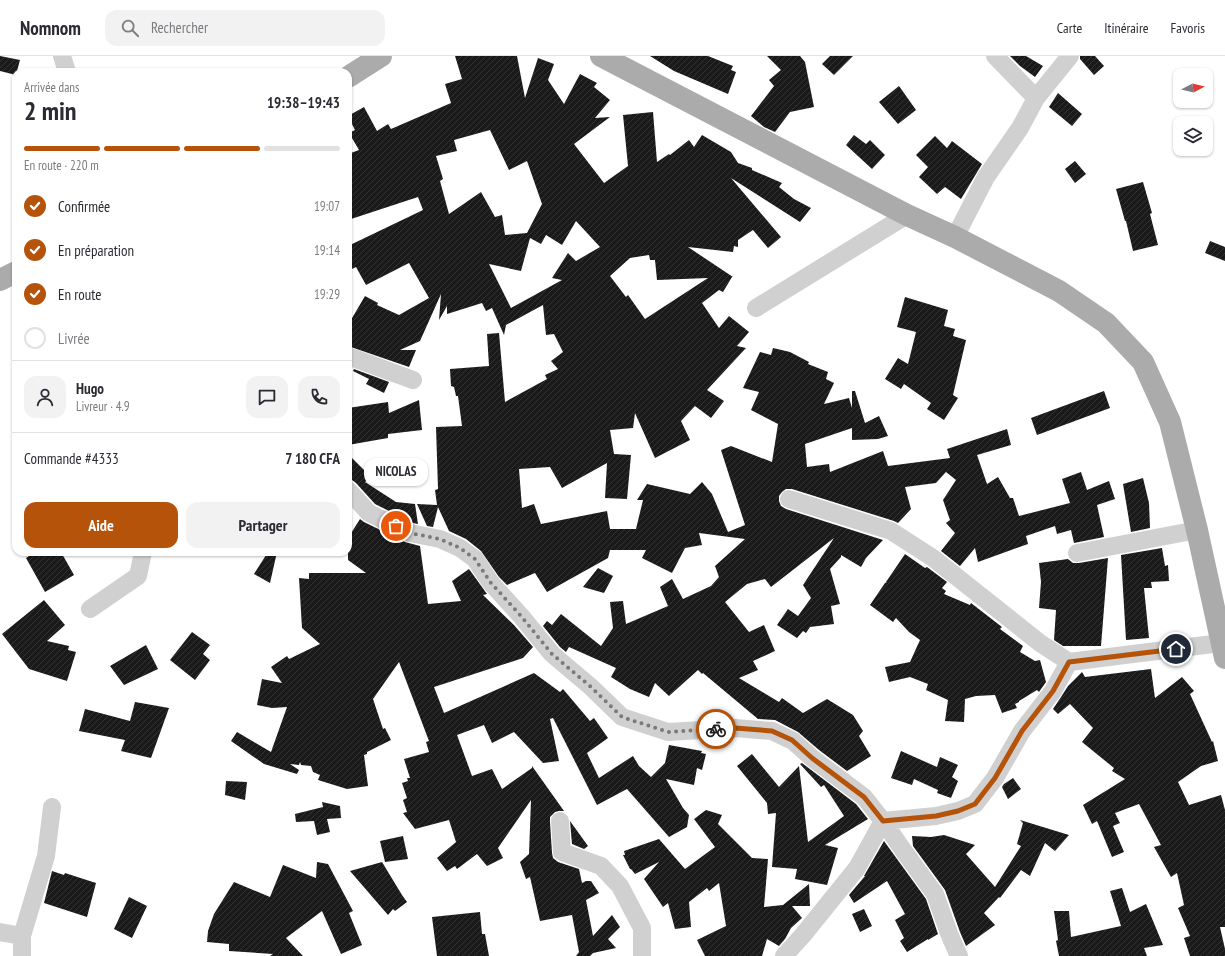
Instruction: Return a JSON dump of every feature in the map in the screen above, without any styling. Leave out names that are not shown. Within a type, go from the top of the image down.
[{"type":"main road","points":[[352,74],[381,56]]},
{"type":"main road","points":[[601,56],[907,215],[955,237],[1059,291],[1106,323],[1143,362],[1170,422],[1197,530],[1223,651]]},
{"type":"main road","points":[[0,280],[12,274]]},
{"type":"street","points":[[62,56],[66,68]]},
{"type":"street","points":[[995,56],[1036,98]]},
{"type":"street","points":[[955,237],[986,177],[1020,128],[1036,98],[1070,56]]},
{"type":"street","points":[[756,308],[907,215]]},
{"type":"street","points":[[352,357],[413,380]]},
{"type":"street","points":[[352,494],[369,513],[410,533],[440,539],[460,548],[475,559],[491,583],[521,616],[552,654],[591,687],[622,717],[668,732],[735,728],[772,731],[792,740],[812,758],[864,797],[883,821],[935,894],[959,956]]},
{"type":"street","points":[[789,499],[845,515],[891,531],[933,558],[1040,642],[1069,662],[1223,651]]},
{"type":"street","points":[[1077,553],[1197,530]]},
{"type":"street","points":[[90,609],[138,576],[142,556]]},
{"type":"street","points":[[883,821],[936,816],[958,811],[975,804],[995,778],[1022,731],[1053,691],[1069,662]]},
{"type":"street","points":[[22,956],[22,936],[46,856],[52,807]]},
{"type":"street","points":[[560,821],[562,852],[601,866],[620,886],[642,928],[642,956]]},
{"type":"street","points":[[784,956],[803,935],[856,868],[883,821]]},
{"type":"street","points":[[0,932],[22,936]]},
{"type":"building","points":[[0,56],[20,60],[18,68],[12,68],[12,74],[0,71]]},
{"type":"building","points":[[455,56],[517,56],[525,98],[538,58],[554,64],[548,80],[564,104],[580,74],[597,83],[594,87],[610,100],[595,118],[610,117],[574,144],[604,183],[628,166],[623,115],[653,112],[657,162],[669,154],[670,155],[689,140],[694,147],[702,135],[731,152],[738,163],[752,168],[752,170],[782,183],[779,187],[794,199],[811,208],[800,222],[731,178],[781,237],[768,248],[753,230],[738,240],[738,247],[734,246],[733,252],[688,247],[733,277],[723,292],[719,290],[702,303],[719,328],[729,316],[749,332],[737,346],[746,348],[707,390],[724,401],[711,418],[695,406],[681,421],[690,440],[655,458],[635,413],[633,428],[610,430],[614,454],[631,455],[627,499],[605,498],[607,463],[562,488],[550,467],[519,469],[522,508],[534,504],[541,524],[607,511],[610,529],[636,529],[643,500],[637,500],[647,484],[690,494],[702,482],[712,494],[728,532],[745,525],[721,450],[731,446],[772,462],[778,424],[751,410],[759,392],[743,388],[760,352],[771,355],[773,348],[790,352],[809,362],[808,364],[828,372],[826,379],[834,383],[824,404],[849,398],[852,408],[852,391],[855,391],[865,423],[879,416],[888,436],[878,439],[852,440],[852,428],[805,444],[807,467],[829,464],[830,472],[883,451],[888,466],[950,458],[947,449],[1007,429],[1011,445],[977,455],[987,484],[998,477],[1010,498],[1013,498],[1019,516],[1070,503],[1062,479],[1081,472],[1087,490],[1109,481],[1115,499],[1097,505],[1104,537],[1074,543],[1071,530],[1057,534],[1055,526],[1026,536],[1028,544],[978,562],[975,548],[960,566],[941,551],[955,533],[946,523],[950,520],[943,500],[956,480],[946,472],[936,483],[905,487],[911,509],[898,523],[792,489],[786,489],[782,492],[779,496],[779,501],[781,506],[786,509],[883,540],[866,558],[861,567],[841,555],[841,557],[830,569],[840,604],[831,606],[834,624],[810,627],[806,633],[803,631],[797,638],[777,625],[788,609],[798,616],[811,598],[803,585],[834,538],[771,587],[765,579],[747,584],[725,602],[749,632],[764,625],[775,651],[753,661],[758,670],[739,678],[779,702],[782,698],[803,713],[827,699],[853,715],[863,731],[859,736],[871,756],[847,771],[798,732],[775,720],[758,719],[698,670],[669,696],[655,683],[649,697],[630,689],[611,677],[616,668],[569,647],[566,652],[543,626],[547,621],[552,625],[561,614],[601,646],[613,628],[610,602],[623,601],[626,624],[668,606],[660,587],[672,579],[683,599],[711,586],[719,577],[715,566],[745,539],[699,533],[702,545],[685,548],[672,573],[642,558],[646,550],[610,550],[608,558],[547,592],[535,573],[507,585],[499,577],[481,551],[466,539],[449,531],[438,507],[433,527],[427,526],[417,504],[437,505],[435,490],[438,489],[436,427],[462,426],[458,396],[456,396],[454,387],[451,386],[450,369],[489,366],[487,334],[499,333],[505,402],[547,379],[545,375],[558,369],[551,361],[563,352],[554,334],[546,335],[543,305],[506,325],[504,335],[492,308],[486,311],[482,303],[447,314],[447,306],[439,320],[441,294],[420,341],[400,350],[416,350],[409,367],[352,347],[352,318],[365,296],[378,303],[377,305],[399,315],[429,298],[409,263],[366,285],[356,267],[352,269],[352,244],[423,210],[418,197],[352,219],[352,153],[359,150],[352,138],[352,132],[355,130],[352,124],[352,114],[364,107],[377,131],[388,124],[391,129],[451,103],[445,84],[462,79]],"holes":[[[490,130],[509,170],[527,161],[542,204],[527,233],[505,235],[502,215],[495,217],[481,192],[449,214],[440,181],[443,179],[436,156],[457,151],[454,140]],[[576,221],[600,247],[576,261],[568,253],[552,278],[562,280],[511,308],[489,264],[521,271],[530,238],[541,244],[546,235],[562,245]],[[649,255],[650,260],[655,260],[657,280],[708,278],[645,319],[628,295],[626,297],[610,276],[630,258]]]},
{"type":"building","points":[[650,56],[708,56],[733,66],[731,70],[736,72],[728,94],[674,71]]},
{"type":"building","points":[[767,56],[800,56],[805,62],[814,107],[790,112],[775,132],[764,127],[751,116],[774,86],[769,80],[781,70]]},
{"type":"building","points":[[830,56],[853,56],[834,75],[822,64]]},
{"type":"building","points":[[1010,56],[1026,56],[1043,66],[1035,77],[1020,66]]},
{"type":"building","points":[[1080,56],[1095,56],[1104,66],[1094,75],[1080,59]]},
{"type":"building","points":[[899,86],[916,110],[898,124],[879,102]]},
{"type":"building","points":[[1058,93],[1082,114],[1072,126],[1049,107]]},
{"type":"building","points":[[854,135],[866,144],[870,140],[885,155],[872,169],[846,145]]},
{"type":"building","points":[[935,136],[947,148],[952,141],[982,164],[961,199],[945,187],[937,194],[919,177],[928,167],[916,155]]},
{"type":"building","points":[[1075,161],[1086,174],[1075,183],[1065,169]]},
{"type":"building","points":[[1143,182],[1152,213],[1150,214],[1158,245],[1133,251],[1116,189]]},
{"type":"building","points":[[1210,241],[1225,247],[1225,261],[1205,253]]},
{"type":"building","points":[[905,297],[948,310],[944,326],[955,329],[953,336],[966,340],[953,395],[958,398],[944,420],[927,409],[931,403],[904,384],[901,389],[885,379],[898,358],[908,364],[916,332],[897,327]]},
{"type":"building","points":[[354,369],[389,382],[384,393],[366,384],[369,379],[353,371]]},
{"type":"building","points":[[1104,391],[1110,408],[1037,435],[1031,418]]},
{"type":"building","points":[[419,400],[422,430],[388,434],[388,438],[352,444],[352,407],[388,402],[389,413]]},
{"type":"building","points":[[352,458],[371,477],[365,482],[396,502],[415,504],[418,524],[413,523],[375,504],[352,480]]},
{"type":"building","points":[[1143,478],[1149,503],[1150,528],[1131,532],[1123,484]]},
{"type":"building","points":[[360,519],[405,542],[420,546],[428,604],[461,601],[452,581],[469,569],[487,594],[483,595],[514,625],[533,647],[523,658],[434,687],[444,713],[534,673],[560,692],[563,689],[590,721],[594,718],[608,738],[587,753],[599,778],[633,756],[639,766],[651,777],[665,763],[669,745],[702,751],[701,753],[706,754],[702,770],[697,768],[694,785],[666,779],[683,808],[689,815],[687,827],[669,837],[627,789],[597,805],[553,718],[550,719],[559,761],[543,763],[514,732],[492,743],[484,725],[457,735],[472,776],[492,769],[502,789],[532,768],[532,766],[564,811],[555,812],[550,817],[553,858],[558,862],[579,869],[582,883],[591,881],[599,893],[586,900],[593,936],[612,915],[620,927],[608,939],[616,948],[593,953],[590,956],[576,956],[579,952],[572,915],[540,921],[530,877],[526,879],[520,862],[529,854],[531,800],[498,848],[503,858],[487,866],[477,854],[457,869],[455,866],[447,871],[437,858],[456,842],[449,820],[415,829],[403,813],[407,812],[403,800],[407,798],[402,783],[408,781],[407,778],[410,778],[404,759],[429,752],[426,742],[429,741],[399,662],[373,699],[383,729],[385,728],[391,740],[364,755],[368,786],[347,789],[318,780],[320,775],[313,772],[311,766],[301,765],[300,762],[299,765],[290,764],[299,770],[297,774],[264,764],[231,741],[237,732],[271,752],[287,707],[272,708],[257,705],[262,679],[282,683],[271,667],[287,656],[289,659],[320,644],[302,628],[299,578],[309,579],[309,573],[366,573],[348,560],[348,556],[352,556],[352,532]]},
{"type":"building","points":[[1162,548],[1165,566],[1168,565],[1169,581],[1151,582],[1152,588],[1144,588],[1149,638],[1126,640],[1121,555]]},
{"type":"building","points":[[905,554],[925,568],[927,567],[947,582],[942,588],[946,591],[944,594],[970,605],[971,603],[1002,627],[1000,629],[1023,646],[1020,652],[1035,661],[1040,660],[1046,682],[1039,692],[1037,690],[1019,701],[1015,704],[1017,708],[1002,713],[995,695],[976,696],[965,699],[964,722],[945,721],[948,700],[926,690],[928,684],[910,677],[889,682],[885,667],[910,662],[920,640],[909,632],[896,618],[893,622],[870,605]]},
{"type":"building","points":[[29,556],[63,556],[74,575],[45,592],[26,558]]},
{"type":"building","points":[[265,556],[276,556],[270,583],[254,574]]},
{"type":"building","points":[[1108,558],[1101,646],[1063,646],[1054,640],[1056,610],[1039,608],[1041,582],[1039,563],[1068,559],[1073,563],[1079,563]]},
{"type":"building","points":[[598,568],[613,576],[604,593],[583,587]]},
{"type":"building","points":[[44,600],[65,625],[47,641],[69,646],[68,650],[76,652],[67,681],[29,669],[2,634]]},
{"type":"building","points":[[192,632],[210,645],[203,654],[210,660],[195,680],[170,660]]},
{"type":"building","points":[[146,645],[158,669],[124,685],[110,666]]},
{"type":"building","points":[[1151,669],[1155,698],[1182,677],[1194,691],[1190,694],[1212,742],[1213,741],[1218,761],[1201,766],[1178,782],[1189,805],[1221,795],[1225,810],[1225,927],[1220,927],[1225,956],[1190,956],[1184,938],[1190,936],[1178,908],[1184,905],[1177,873],[1171,877],[1154,847],[1161,845],[1139,804],[1115,813],[1120,823],[1113,826],[1124,852],[1112,857],[1097,821],[1092,824],[1083,805],[1125,779],[1112,771],[1114,768],[1082,742],[1093,728],[1070,704],[1058,714],[1053,709],[1068,686],[1082,672],[1085,677]]},
{"type":"building","points":[[135,702],[169,708],[151,758],[121,751],[125,740],[79,731],[85,709],[130,721]]},
{"type":"building","points":[[901,751],[937,767],[940,757],[958,765],[952,777],[958,781],[951,798],[937,793],[938,790],[914,779],[912,785],[891,778]]},
{"type":"building","points":[[752,754],[779,787],[799,766],[808,842],[844,816],[824,785],[821,787],[800,764],[802,763],[856,804],[868,819],[825,845],[838,848],[827,885],[795,879],[797,869],[772,867],[776,813],[768,814],[767,803],[737,766]]},
{"type":"building","points":[[1013,778],[1021,789],[1008,799],[1002,787]]},
{"type":"building","points":[[226,781],[247,782],[245,800],[225,795]]},
{"type":"building","points":[[322,802],[340,806],[341,818],[327,819],[330,832],[317,835],[314,821],[296,822],[295,814],[323,807]]},
{"type":"building","points":[[706,810],[722,815],[718,824],[752,858],[768,859],[764,907],[783,905],[809,884],[810,906],[792,906],[802,918],[791,928],[779,946],[767,939],[762,956],[705,956],[697,940],[726,926],[719,883],[709,891],[707,888],[689,902],[691,927],[675,929],[668,903],[663,907],[644,879],[659,862],[635,874],[630,869],[623,855],[625,855],[624,851],[659,839],[685,869],[715,847],[694,819]]},
{"type":"building","points":[[1020,820],[1069,835],[1055,851],[1045,843],[1030,876],[1021,870],[1000,898],[999,897],[984,913],[995,925],[966,946],[945,890],[913,846],[912,836],[931,837],[944,835],[975,845],[966,854],[995,887],[1021,846],[1017,844],[1023,823]]},
{"type":"building","points":[[570,821],[588,846],[584,849],[572,844]]},
{"type":"building","points":[[403,836],[408,859],[385,862],[380,841]]},
{"type":"building","points":[[884,841],[926,899],[938,934],[907,952],[900,941],[904,938],[895,920],[905,914],[887,881],[854,903],[849,895],[865,876]]},
{"type":"building","points":[[317,862],[328,864],[353,911],[349,913],[362,945],[341,954],[322,911],[286,938],[303,956],[270,956],[273,954],[229,951],[229,944],[207,942],[208,931],[214,914],[234,882],[270,897],[283,865],[316,878]]},
{"type":"building","points":[[382,862],[407,902],[395,911],[393,909],[388,915],[350,871]]},
{"type":"building","points":[[52,871],[64,875],[65,873],[96,883],[87,917],[44,903]]},
{"type":"building","points":[[1122,888],[1130,912],[1146,904],[1163,945],[1144,948],[1147,956],[1059,956],[1056,941],[1058,940],[1054,911],[1069,911],[1071,937],[1121,926],[1110,891]]},
{"type":"building","points":[[129,897],[147,906],[132,938],[114,929]]},
{"type":"building","points":[[864,909],[872,926],[860,932],[852,914]]},
{"type":"building","points":[[480,912],[482,934],[485,934],[489,956],[437,956],[432,917]]},
{"type":"way so far","points":[[396,526],[410,533],[440,539],[460,548],[475,559],[491,583],[521,616],[552,654],[591,687],[622,717],[668,732],[716,729]]},
{"type":"place","name":"NICOLAS","points":[[396,526]]},
{"type":"route","points":[[716,729],[735,728],[772,731],[792,740],[812,758],[864,797],[883,821],[936,816],[958,811],[975,804],[995,778],[1022,731],[1053,691],[1069,662],[1176,649]]}]
